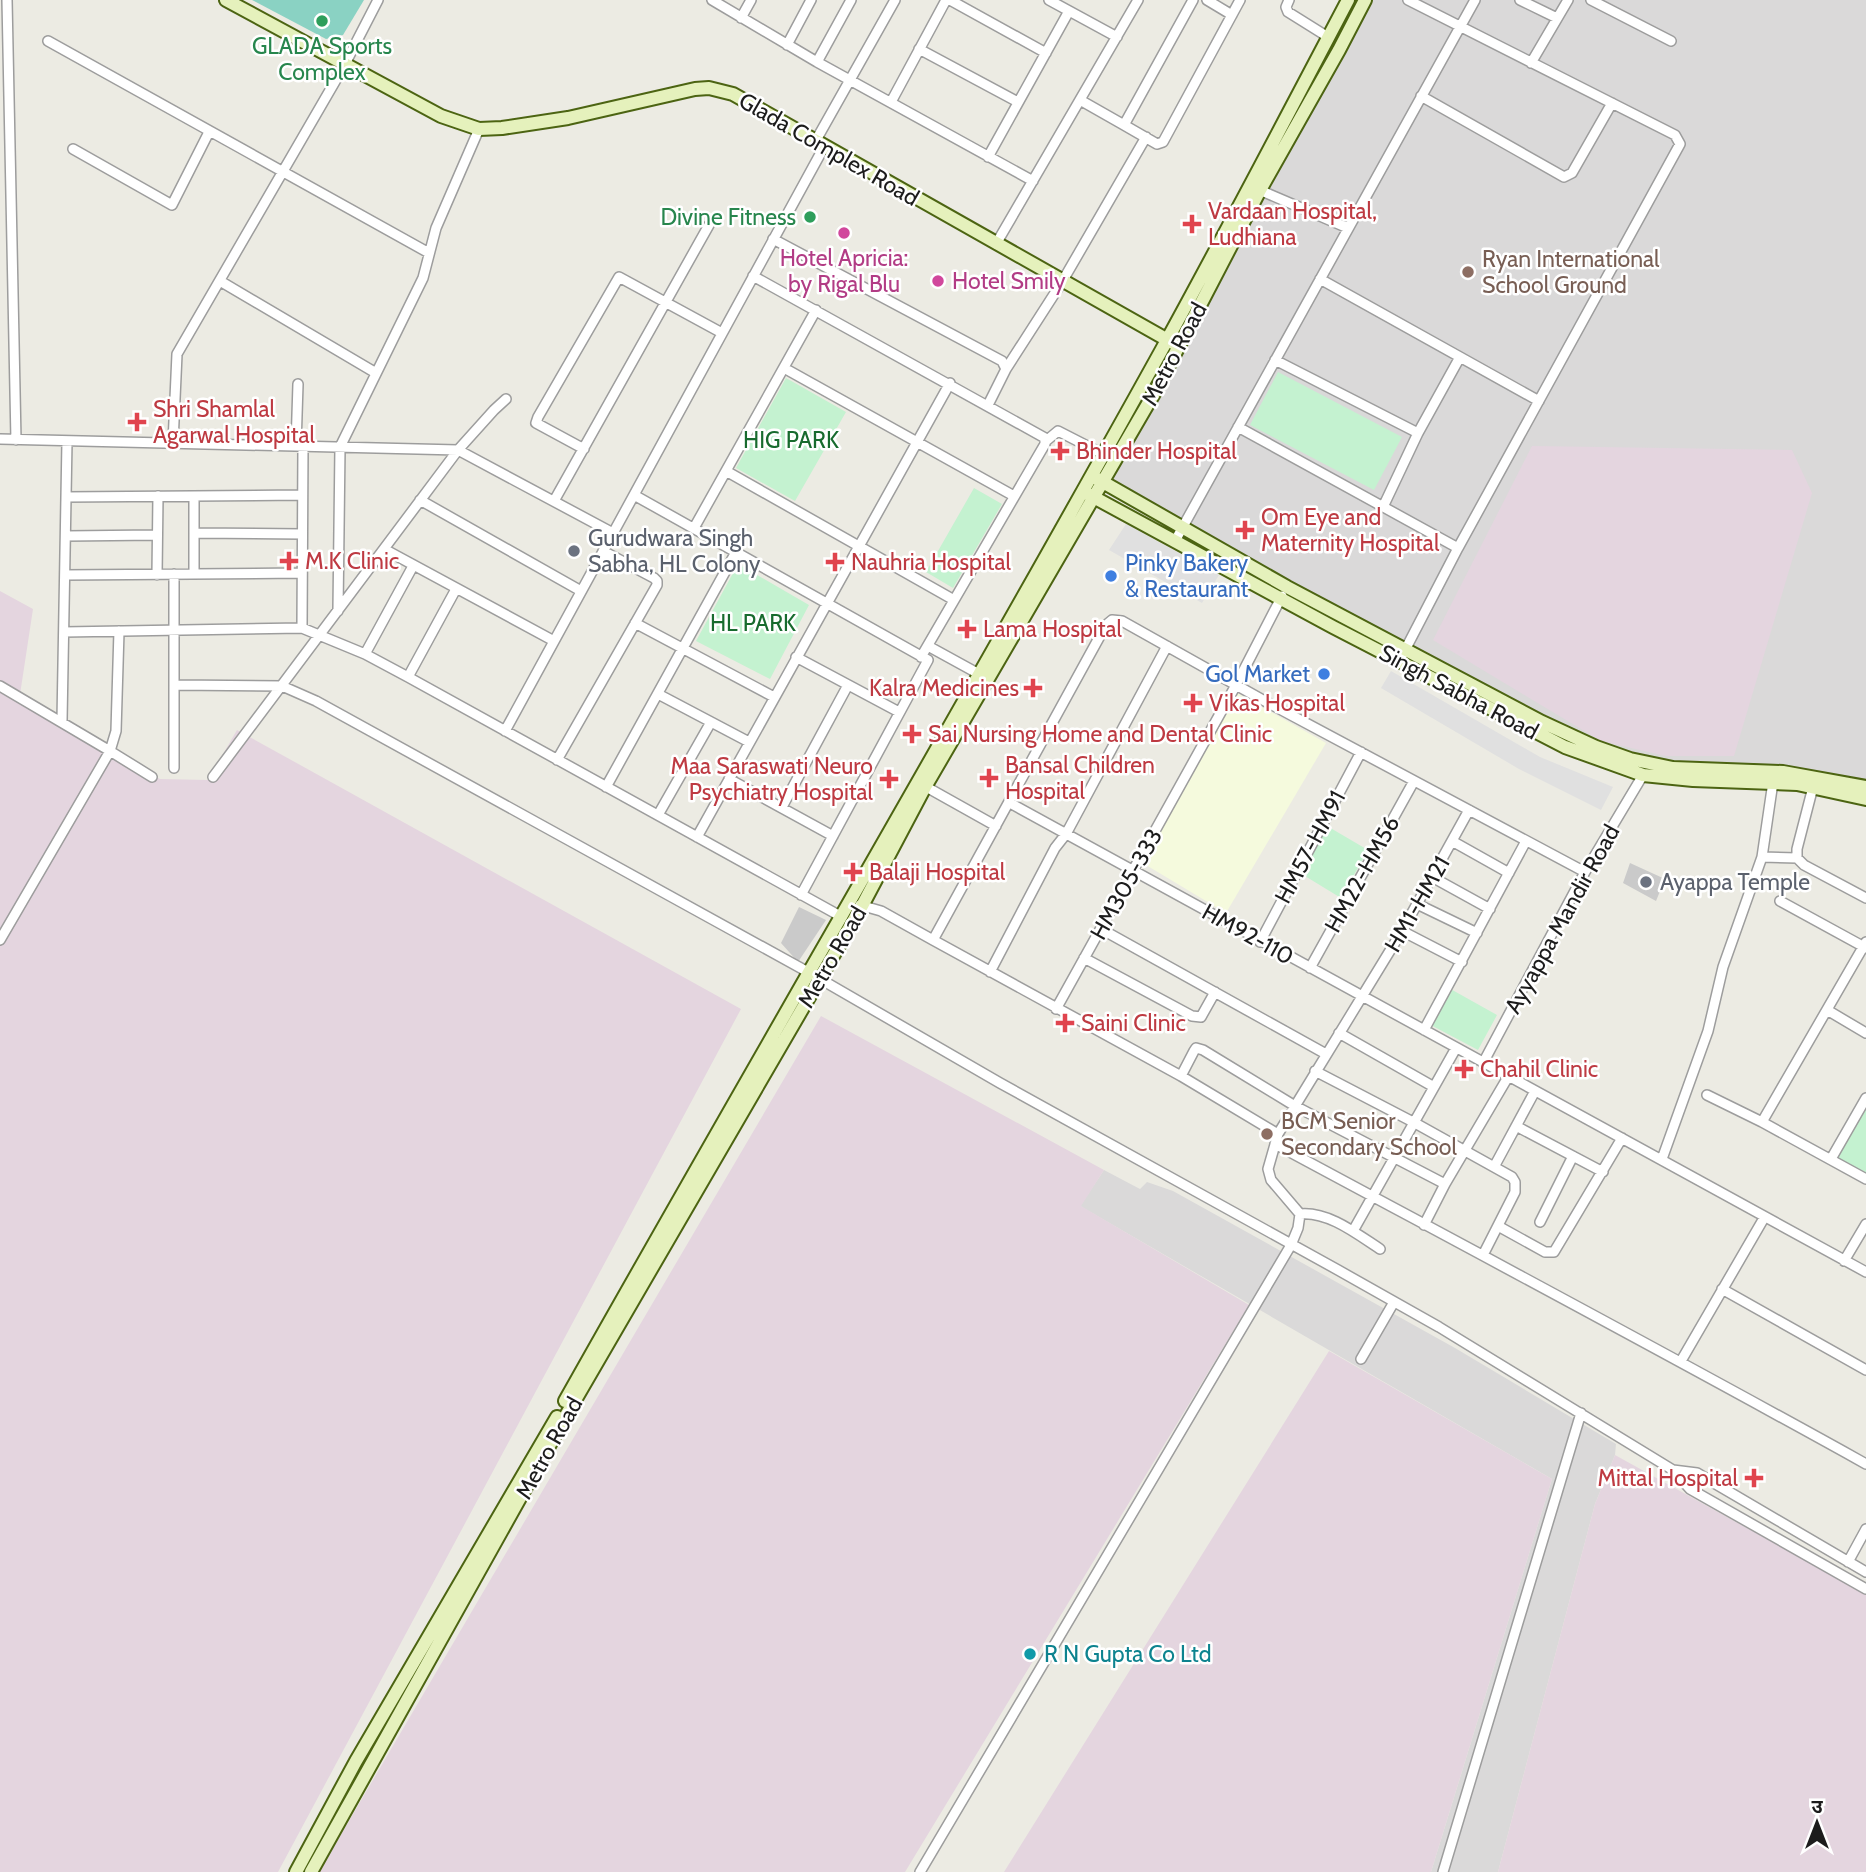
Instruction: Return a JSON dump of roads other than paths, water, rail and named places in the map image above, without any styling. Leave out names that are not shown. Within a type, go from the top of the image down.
[{"type":"street","points":[[8,0],[5,131],[16,440]]},
{"type":"street","name":"Glada Complex Road","points":[[226,0],[441,116],[479,129],[530,125],[695,89],[709,88],[733,94],[1179,347]]},
{"type":"street","points":[[173,443],[177,354],[344,66],[377,0]]},
{"type":"street","points":[[712,0],[817,62],[1033,181]]},
{"type":"street","points":[[741,18],[751,0]]},
{"type":"street","points":[[787,45],[811,0]]},
{"type":"street","points":[[817,62],[851,0]]},
{"type":"street","points":[[505,731],[774,239],[849,80],[895,0]]},
{"type":"street","points":[[891,102],[948,0],[1046,53]]},
{"type":"street","points":[[1049,0],[1117,37]]},
{"type":"street","points":[[996,244],[1138,0]]},
{"type":"street","points":[[1124,125],[1193,0]]},
{"type":"street","points":[[1207,0],[1232,15]]},
{"type":"street","points":[[1080,100],[1157,144],[1163,142],[1240,0]]},
{"type":"street","points":[[1289,0],[1286,5],[1288,12],[1328,37]]},
{"type":"street","name":"Metro Road","points":[[921,784],[1096,478],[1179,347],[1348,0]]},
{"type":"street","name":"Metro Road","points":[[1096,478],[1103,454],[1255,188],[1339,50],[1364,0]]},
{"type":"street","points":[[1402,655],[1458,548],[1679,149],[1680,141],[1675,135],[1408,0]]},
{"type":"street","points":[[1175,541],[1475,0]]},
{"type":"street","points":[[1520,0],[1557,18]]},
{"type":"street","points":[[1531,63],[1568,0]]},
{"type":"street","points":[[1591,0],[1671,41]]},
{"type":"street","points":[[989,157],[1069,11]]},
{"type":"street","points":[[48,41],[429,253]]},
{"type":"street","points":[[919,49],[1018,102]]},
{"type":"street","points":[[1421,96],[1564,177],[1572,173],[1612,103]]},
{"type":"street","points":[[338,611],[340,447],[423,278],[436,228],[479,129]]},
{"type":"street","points":[[73,149],[172,205],[209,132]]},
{"type":"street","points":[[988,405],[1006,369],[1062,282],[1146,138]]},
{"type":"street","points":[[1255,188],[1348,228]]},
{"type":"street","points":[[554,501],[709,225]]},
{"type":"street","points":[[774,239],[1002,361],[1006,369]]},
{"type":"street","points":[[753,276],[950,383],[1042,435],[1046,441]]},
{"type":"street","points":[[584,449],[536,424],[615,280],[624,278],[722,334]]},
{"type":"street","points":[[1320,279],[1539,401]]},
{"type":"street","points":[[220,281],[376,373]]},
{"type":"street","points":[[694,528],[816,310]]},
{"type":"street","points":[[1382,507],[1418,433],[1460,357]]},
{"type":"street","points":[[1275,360],[1418,433]]},
{"type":"street","points":[[784,368],[1014,495]]},
{"type":"street","points":[[697,837],[950,383]]},
{"type":"street","points":[[298,384],[302,495],[302,628]]},
{"type":"street","points":[[213,777],[458,450],[506,399]]},
{"type":"street","points":[[1238,427],[1458,548]]},
{"type":"street","points":[[921,657],[1046,441],[1058,431],[1103,454]]},
{"type":"street","points":[[0,439],[458,450],[613,533]]},
{"type":"street","points":[[62,721],[67,441]]},
{"type":"street","points":[[726,471],[954,600]]},
{"type":"street","name":"Singh Sabha Road","points":[[1096,478],[1284,592]]},
{"type":"street","name":"Metro Road","points":[[296,1872],[356,1761],[856,903],[979,674],[1087,494]]},
{"type":"street","name":"Singh Sabha Road","points":[[1087,494],[1175,541],[1284,592],[1565,747],[1643,775],[1718,781],[1814,782],[1866,787]]},
{"type":"street","points":[[66,497],[302,495]]},
{"type":"street","points":[[634,495],[928,660],[801,895]]},
{"type":"street","points":[[157,575],[158,496]]},
{"type":"street","points":[[194,496],[194,574]]},
{"type":"street","points":[[421,500],[581,591]]},
{"type":"street","points":[[194,533],[302,534]]},
{"type":"street","points":[[66,536],[158,535]]},
{"type":"street","points":[[384,549],[554,641]]},
{"type":"street","points":[[557,760],[657,581],[603,551]]},
{"type":"street","points":[[606,787],[736,552]]},
{"type":"street","points":[[365,654],[413,566]]},
{"type":"street","points":[[65,575],[302,573]]},
{"type":"street","points":[[174,575],[174,768]]},
{"type":"street","points":[[408,677],[456,589]]},
{"type":"street","name":"HM305-333","points":[[1056,1009],[1236,685],[1284,592]]},
{"type":"street","points":[[933,940],[1110,621],[1122,621],[1585,872]]},
{"type":"street","points":[[635,623],[774,697]]},
{"type":"street","points":[[64,632],[302,628],[321,634],[408,677],[842,918]]},
{"type":"street","points":[[0,940],[110,751],[116,731],[119,631]]},
{"type":"street","points":[[928,646],[979,674]]},
{"type":"street","points":[[990,972],[1167,646]]},
{"type":"street","name":"Singh Sabha Road","points":[[1402,655],[1542,723],[1630,759],[1672,768],[1772,771],[1866,799]]},
{"type":"street","points":[[796,657],[899,712]]},
{"type":"street","points":[[0,685],[152,777]]},
{"type":"street","points":[[174,685],[282,686],[316,701],[814,975],[1000,1083],[1394,1302],[1673,1470],[1690,1489],[1866,1589]]},
{"type":"street","points":[[782,807],[848,685]]},
{"type":"street","points":[[658,694],[749,743]]},
{"type":"street","points":[[657,816],[710,722]]},
{"type":"street","name":"HM57-HM91","points":[[1260,942],[1361,752]]},
{"type":"street","name":"Ayyappa Mandir Road","points":[[1483,1063],[1585,872],[1643,775]]},
{"type":"street","points":[[729,779],[833,836]]},
{"type":"street","name":"HM22-HM56","points":[[1310,968],[1414,781]]},
{"type":"street","points":[[1662,1159],[1698,1059],[1723,967],[1762,857],[1773,782]]},
{"type":"street","points":[[1797,858],[1814,782]]},
{"type":"street","points":[[921,784],[996,826]]},
{"type":"street","name":"HM92-110","points":[[1010,803],[1866,1272]]},
{"type":"street","name":"HM1-HM21","points":[[1276,1139],[1402,931],[1469,810]]},
{"type":"street","points":[[1452,841],[1509,873]]},
{"type":"street","points":[[1424,1030],[1526,841]]},
{"type":"street","points":[[1762,857],[1797,858],[1804,865],[1866,898]]},
{"type":"street","points":[[1432,877],[1490,909]]},
{"type":"street","points":[[1762,1122],[1865,945],[1780,901]]},
{"type":"street","points":[[856,903],[881,911],[1181,1076],[1276,1139],[1371,1195],[1681,1361],[1866,1464]]},
{"type":"street","name":"Metro Road","points":[[311,1872],[814,975],[842,918],[856,903]]},
{"type":"street","points":[[1417,904],[1477,933]]},
{"type":"street","points":[[1101,929],[1326,1054]]},
{"type":"street","points":[[1402,931],[1462,962]]},
{"type":"street","points":[[1084,958],[1192,1016],[1201,1017],[1215,992]]},
{"type":"street","points":[[1827,1010],[1866,1033]]},
{"type":"street","points":[[1339,1033],[1434,1087]]},
{"type":"street","points":[[1181,1076],[1194,1051],[1199,1048],[1294,1106],[1445,1184]]},
{"type":"street","points":[[1353,1231],[1456,1048]]},
{"type":"street","points":[[1315,1071],[1512,1177],[1516,1186],[1483,1255]]},
{"type":"street","points":[[1424,1225],[1508,1077]]},
{"type":"street","points":[[1494,1167],[1535,1091]]},
{"type":"street","points":[[1707,1095],[1866,1179]]},
{"type":"street","points":[[1831,1159],[1866,1098]]},
{"type":"street","points":[[1516,1126],[1603,1172]]},
{"type":"street","points":[[1498,1226],[1545,1252],[1554,1252],[1622,1138]]},
{"type":"street","points":[[920,1872],[1291,1245],[1300,1214],[1271,1180],[1268,1168],[1276,1139]]},
{"type":"street","points":[[1540,1222],[1573,1156]]},
{"type":"street","points":[[1300,1214],[1317,1214],[1353,1231],[1380,1249]]},
{"type":"street","points":[[1681,1361],[1764,1217]]},
{"type":"street","points":[[1844,1261],[1866,1224]]},
{"type":"street","points":[[1722,1289],[1866,1370]]},
{"type":"street","points":[[1361,1359],[1394,1302]]},
{"type":"street","points":[[1443,1872],[1581,1413]]},
{"type":"street","points":[[1673,1470],[1697,1473],[1866,1572]]},
{"type":"street","points":[[1848,1562],[1866,1528]]},
{"type":"place","name":"GLADA Sports Complex","points":[[322,21]]},
{"type":"place","name":"Divine Fitness","points":[[810,217]]},
{"type":"place","name":"Vardaan Hospital, Ludhiana","points":[[1192,224]]},
{"type":"place","name":"Hotel Apricia: by Rigal Blu","points":[[844,233]]},
{"type":"place","name":"Ryan International School Ground","points":[[1468,272]]},
{"type":"place","name":"Hotel Smily","points":[[938,281]]},
{"type":"place","name":"Shri Shamlal Agarwal Hospital","points":[[137,422]]},
{"type":"place","name":"Bhinder Hospital","points":[[1060,451]]},
{"type":"place","name":"Om Eye and Maternity Hospital","points":[[1245,530]]},
{"type":"place","name":"Gurudwara Singh Sabha, HL Colony","points":[[574,551]]},
{"type":"place","name":"M.K Clinic","points":[[289,561]]},
{"type":"place","name":"Nauhria Hospital","points":[[835,562]]},
{"type":"place","name":"Pinky Bakery & Restaurant","points":[[1111,576]]},
{"type":"place","name":"Lama Hospital","points":[[967,629]]},
{"type":"place","name":"Gol Market","points":[[1324,674]]},
{"type":"place","name":"Kalra Medicines","points":[[1033,688]]},
{"type":"place","name":"Vikas Hospital","points":[[1193,703]]},
{"type":"place","name":"Sai Nursing Home and Dental Clinic","points":[[912,734]]},
{"type":"place","name":"Bansal Children Hospital","points":[[989,778]]},
{"type":"place","name":"Maa Saraswati Neuro Psychiatry Hospital","points":[[889,779]]},
{"type":"place","name":"Balaji Hospital","points":[[853,872]]},
{"type":"place","name":"Ayappa Temple","points":[[1646,882]]},
{"type":"place","name":"Saini Clinic","points":[[1065,1023]]},
{"type":"place","name":"Chahil Clinic","points":[[1464,1069]]},
{"type":"place","name":"BCM Senior Secondary School","points":[[1267,1134]]},
{"type":"place","name":"Mittal Hospital","points":[[1754,1478]]},
{"type":"place","name":"R N Gupta Co Ltd","points":[[1030,1654]]},
{"type":"park label","name":"HIG PARK","points":[[791,440]]},
{"type":"park label","name":"HL PARK","points":[[753,623]]}]
